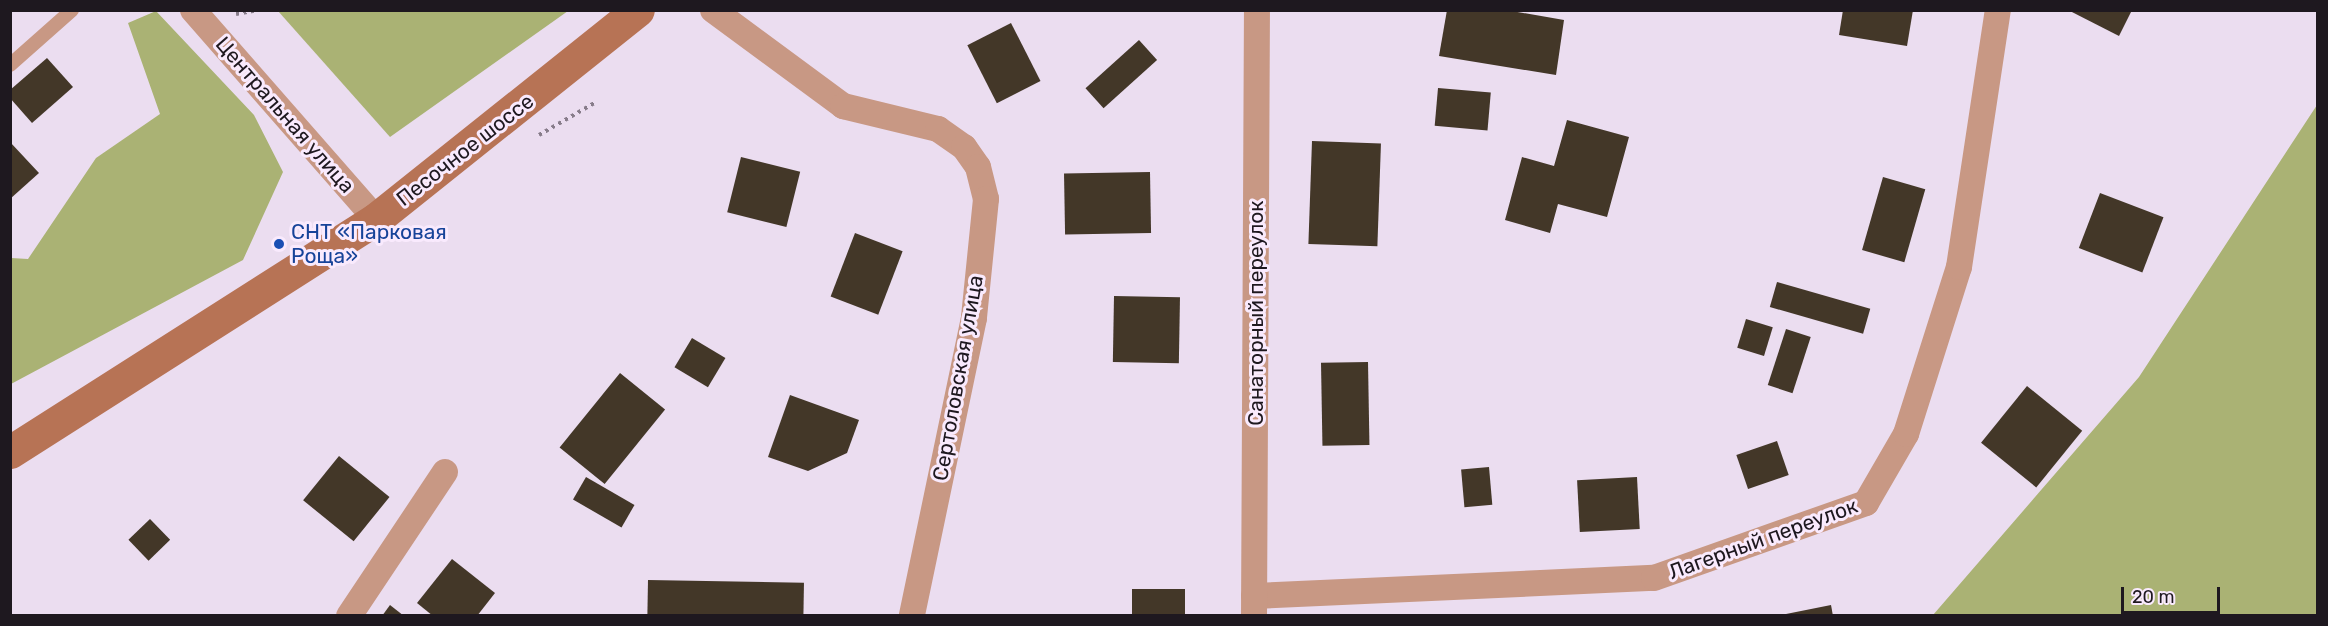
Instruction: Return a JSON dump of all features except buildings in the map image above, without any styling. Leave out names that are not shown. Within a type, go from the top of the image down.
[{"type":"main road","name":"Песочное шоссе","points":[[10,453],[376,219],[626,14]]},
{"type":"street","name":"Центральная улица","points":[[193,10],[376,219]]},
{"type":"street","name":"Сертоловская улица","points":[[713,10],[843,106],[938,129],[964,147],[978,167],[986,199],[974,318],[912,615]]},
{"type":"street","name":"Санаторный переулок","points":[[1254,606],[1257,10]]},
{"type":"street","name":"Лагерный переулок","points":[[1254,606],[1654,578],[1866,504],[1906,434],[1959,267],[1998,10]]},
{"type":"street","points":[[349,615],[445,472]]},
{"type":"lane","points":[[10,65],[72,10]]},
{"type":"green space","points":[[156,11],[254,115],[283,172],[243,260],[11,384],[11,258],[28,259],[96,158],[160,114],[128,23]]},
{"type":"green space","points":[[278,11],[568,11],[390,137]]},
{"type":"green space","points":[[2317,105],[2317,615],[1933,615],[2139,377]]},
{"type":"place","name":"СНТ «Парковая Роща»","points":[[279,244]]}]
